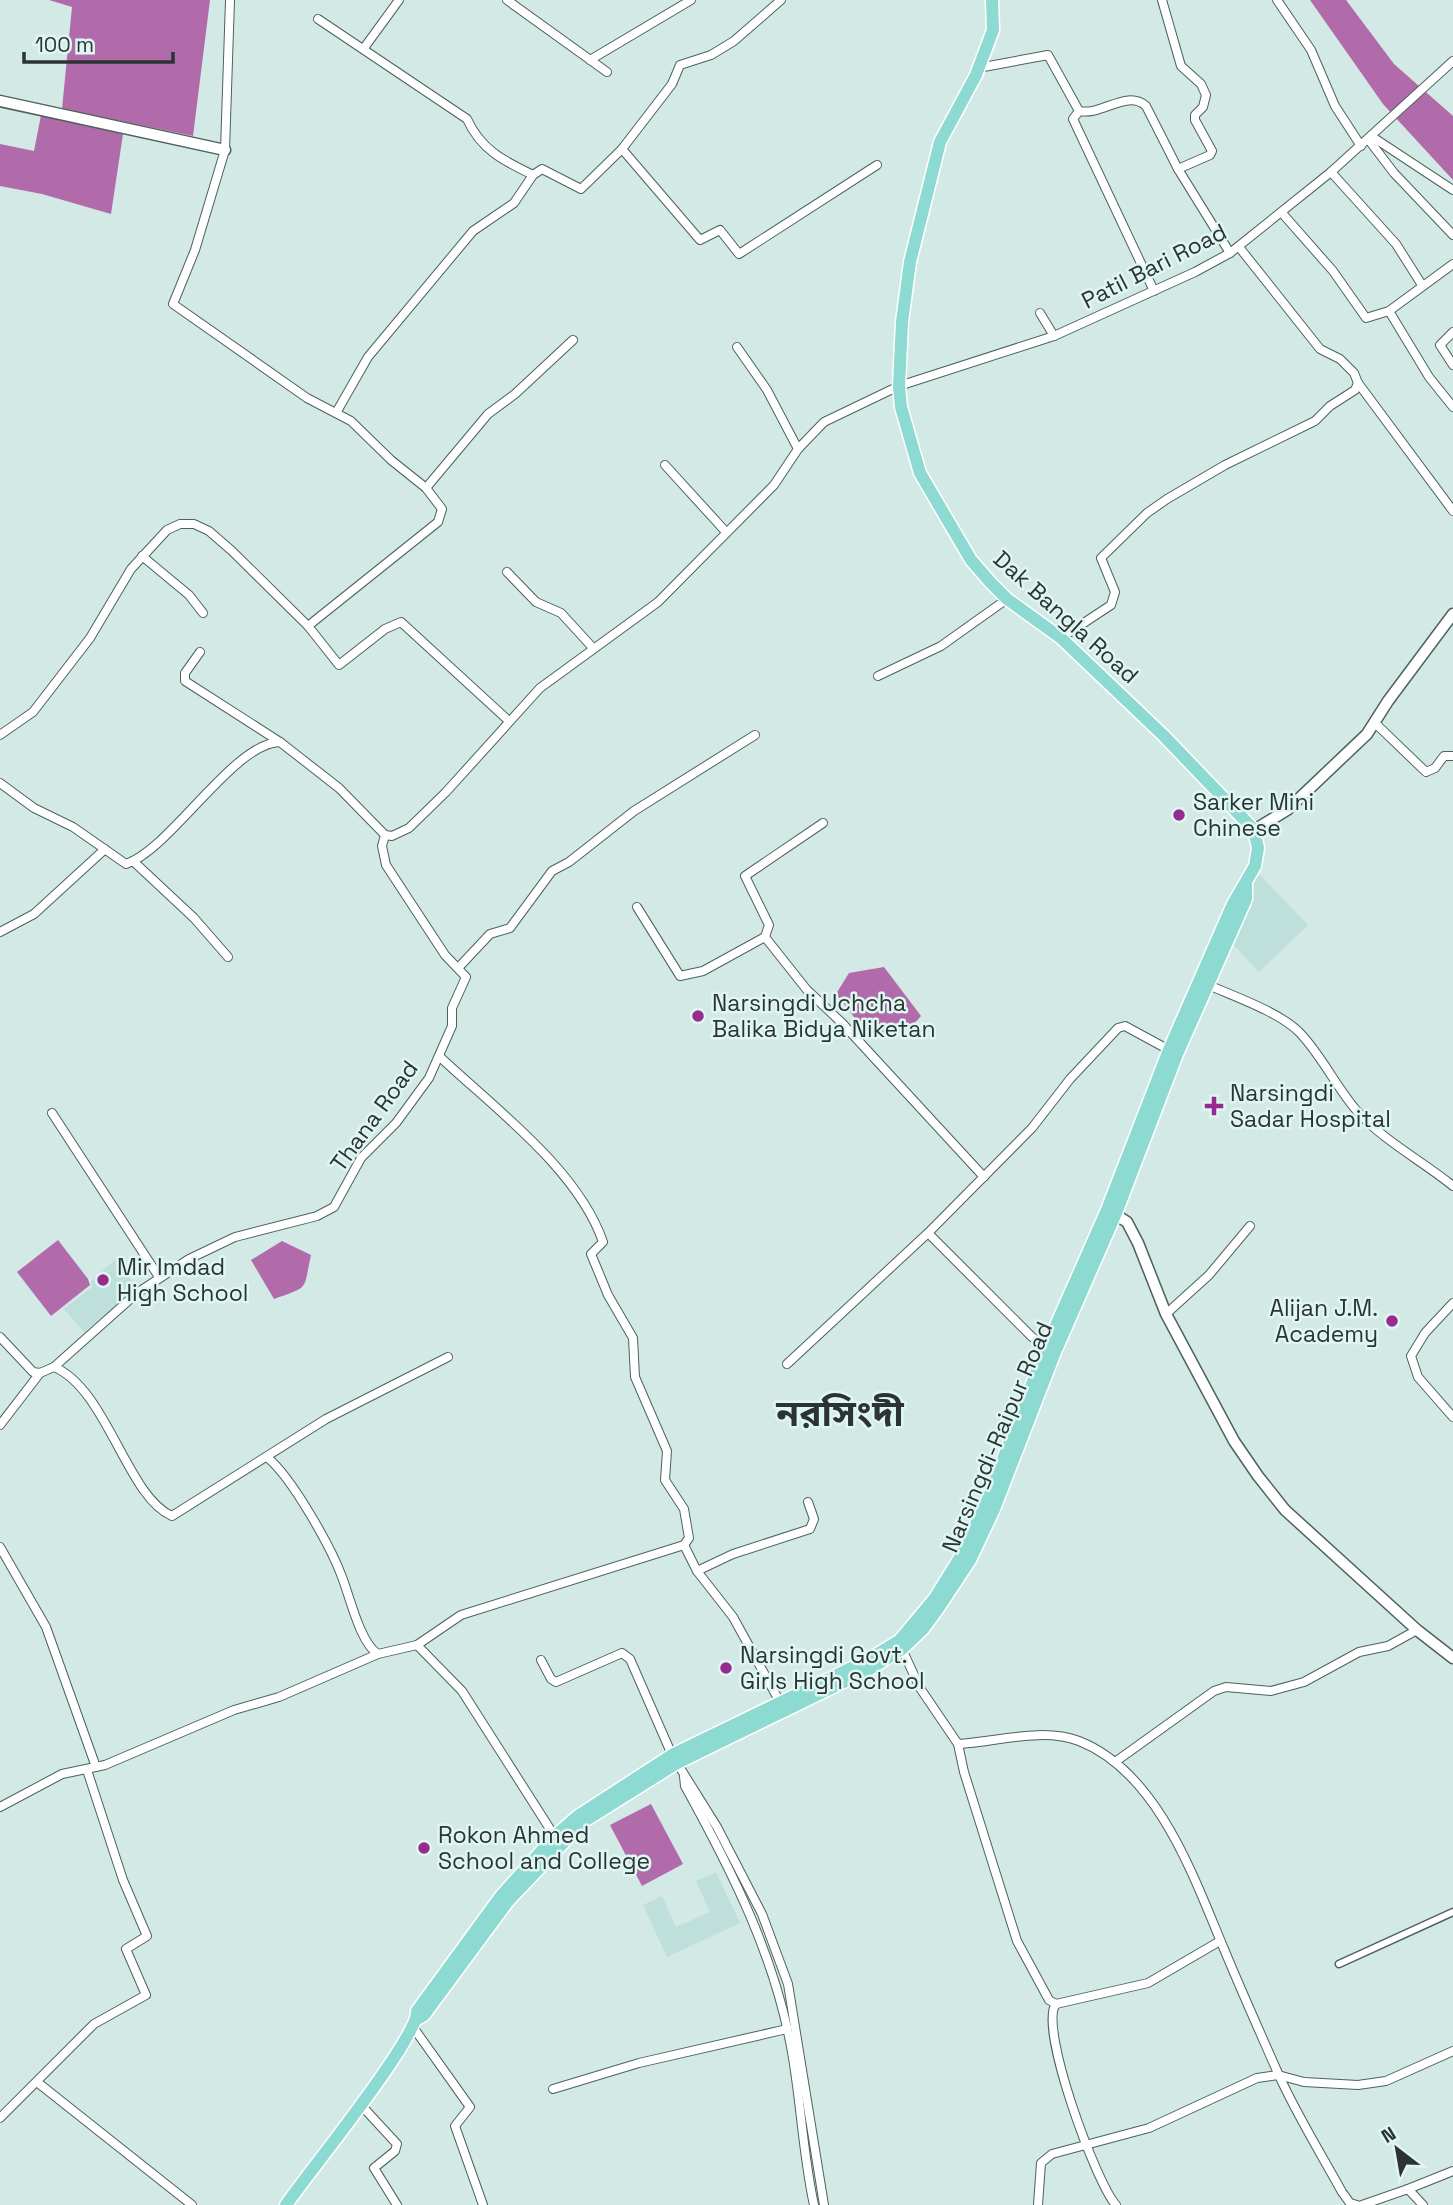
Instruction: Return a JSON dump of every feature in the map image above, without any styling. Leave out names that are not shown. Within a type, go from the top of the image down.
[{"type":"main road","name":"Dak Bangla Road","points":[[992,0],[993,30],[978,68],[940,142],[922,204],[902,322],[899,386],[901,407],[920,473],[971,560],[1007,600],[1061,638],[1164,736],[1254,830]]},
{"type":"main road","name":"Narsingdi-Raipur Road","points":[[675,1759],[835,1687],[900,1645],[961,1556],[1112,1212],[1237,895],[1246,885],[1255,866],[1258,849],[1254,830]]},
{"type":"main road","name":"Narsingdi-Raipur Road","points":[[286,2205],[398,2054],[415,2023],[417,2011],[463,1946],[501,1896],[578,1816],[675,1759],[900,1645]]},
{"type":"street","points":[[230,0],[225,150],[195,250],[173,304],[307,398],[351,421],[391,460],[426,488],[442,509],[438,522],[308,626]]},
{"type":"street","points":[[364,48],[399,0]]},
{"type":"street","points":[[507,0],[607,72]]},
{"type":"street","points":[[590,60],[691,0]]},
{"type":"street","points":[[336,412],[368,357],[473,231],[514,203],[533,175],[542,169],[581,189],[622,149],[672,83],[680,65],[711,55],[734,41],[782,0]]},
{"type":"street","points":[[1162,0],[1181,65],[1205,91],[1204,104],[1195,115],[1195,120],[1213,151],[1210,155],[1178,169]]},
{"type":"street","points":[[1278,0],[1311,50],[1335,106],[1361,146]]},
{"type":"street","points":[[318,19],[467,119],[475,138],[489,152],[533,175]]},
{"type":"street","points":[[978,68],[1048,55],[1079,111]]},
{"type":"street","name":"Patil Bari Road","points":[[385,835],[392,836],[409,828],[446,792],[540,688],[657,602],[786,471],[798,449],[833,416],[899,386],[1055,336],[1230,253],[1282,214],[1331,172],[1452,62]]},
{"type":"street","points":[[1079,111],[1090,113],[1131,99],[1140,100],[1146,106],[1178,169],[1230,253]]},
{"type":"street","points":[[0,102],[225,150]]},
{"type":"street","points":[[1079,111],[1073,119],[1154,291]]},
{"type":"street","points":[[1371,136],[1453,190]]},
{"type":"street","points":[[1371,136],[1394,173],[1453,235]]},
{"type":"street","points":[[622,149],[700,240],[720,230],[739,254],[877,165]]},
{"type":"street","points":[[1331,172],[1395,244],[1422,285]]},
{"type":"street","points":[[1282,214],[1333,271],[1361,315],[1368,319],[1389,311],[1453,264]]},
{"type":"street","points":[[1238,247],[1320,349],[1340,359],[1354,373],[1453,512]]},
{"type":"street","points":[[1389,311],[1429,377],[1453,407]]},
{"type":"street","points":[[1040,313],[1055,336]]},
{"type":"street","points":[[1453,332],[1440,345],[1453,365]]},
{"type":"street","points":[[426,488],[488,414],[516,394],[573,340]]},
{"type":"street","points":[[737,348],[767,390],[798,449]]},
{"type":"street","points":[[1061,638],[1111,605],[1115,592],[1101,558],[1147,513],[1225,466],[1315,421],[1355,390],[1359,383]]},
{"type":"street","points":[[665,465],[726,532]]},
{"type":"street","points":[[0,735],[33,712],[90,638],[142,556],[167,530],[180,524],[194,524],[209,531],[232,551],[308,626],[339,665],[385,629],[401,622],[509,720]]},
{"type":"street","points":[[142,556],[189,596],[204,613]]},
{"type":"street","points":[[507,572],[536,602],[561,612],[593,648]]},
{"type":"street","points":[[878,676],[941,646],[1007,600]]},
{"type":"street","points":[[1254,830],[1287,810],[1358,743],[1453,614]]},
{"type":"street","points":[[201,652],[185,673],[185,681],[280,742],[339,788],[385,835],[382,846],[386,865],[445,955],[459,967],[490,934],[510,928],[552,871],[569,862],[634,811],[755,735]]},
{"type":"street","points":[[1375,723],[1426,772],[1435,768],[1444,756],[1453,756]]},
{"type":"street","points":[[0,783],[34,808],[73,827],[126,864],[133,861],[237,765],[266,745],[280,742]]},
{"type":"street","points":[[637,907],[680,976],[703,971],[765,937],[769,925],[745,876],[823,822]]},
{"type":"street","points":[[0,932],[34,914],[105,849]]},
{"type":"street","points":[[133,861],[194,918],[228,957]]},
{"type":"street","points":[[765,937],[807,990],[842,1023],[984,1177]]},
{"type":"street","name":"Thana Road","points":[[40,1373],[54,1367],[97,1327],[159,1277],[235,1237],[317,1216],[334,1207],[361,1158],[396,1123],[429,1078],[452,1026],[456,996],[466,977],[459,967]]},
{"type":"street","points":[[1203,983],[1286,1021],[1300,1033],[1356,1110],[1392,1145],[1409,1153],[1453,1186]]},
{"type":"street","points":[[787,1363],[928,1233],[984,1177],[1032,1128],[1070,1079],[1118,1028],[1125,1026],[1173,1052]]},
{"type":"street","points":[[0,1807],[62,1774],[96,1767],[234,1710],[279,1697],[378,1654],[417,1644],[461,1615],[684,1545],[689,1538],[684,1509],[665,1480],[667,1451],[635,1377],[633,1338],[608,1295],[591,1254],[603,1242],[598,1228],[558,1168],[439,1056]]},
{"type":"street","points":[[52,1113],[159,1277]]},
{"type":"street","points":[[1112,1212],[1127,1222],[1166,1314],[1234,1441],[1258,1476],[1285,1510],[1417,1630],[1453,1658]]},
{"type":"street","points":[[1166,1314],[1209,1275],[1250,1226]]},
{"type":"street","points":[[928,1233],[1051,1350]]},
{"type":"street","points":[[1453,1303],[1420,1340],[1411,1356],[1418,1377],[1453,1417]]},
{"type":"street","points":[[0,1337],[25,1366],[40,1373],[0,1425]]},
{"type":"street","points":[[54,1367],[67,1375],[89,1399],[146,1491],[169,1515],[178,1514],[326,1419],[448,1357]]},
{"type":"street","points":[[268,1458],[290,1485],[321,1534],[342,1575],[359,1624],[378,1654]]},
{"type":"street","points":[[696,1571],[733,1554],[810,1529],[814,1519],[808,1503]]},
{"type":"street","points":[[684,1545],[696,1571],[733,1617],[781,1704]]},
{"type":"street","points":[[0,1547],[46,1627],[96,1767]]},
{"type":"street","points":[[1115,1762],[1214,1691],[1226,1687],[1271,1691],[1304,1682],[1359,1652],[1388,1646],[1417,1630]]},
{"type":"street","points":[[417,1644],[462,1691],[557,1840]]},
{"type":"street","points":[[900,1645],[920,1688],[958,1744],[964,1772],[1017,1941],[1049,2000],[1056,2004]]},
{"type":"street","points":[[541,1660],[551,1679],[556,1682],[626,1654],[675,1759],[717,1827],[762,1914],[788,1984],[824,2205]]},
{"type":"street","points":[[958,1744],[1048,1734],[1080,1742],[1115,1762],[1163,1818],[1186,1859],[1278,2075],[1350,2203],[1359,2205],[1453,2171]]},
{"type":"street","points":[[0,2118],[94,2024],[146,1995],[125,1949],[145,1938],[146,1934],[123,1880],[86,1770]]},
{"type":"street","points":[[684,1776],[685,1786],[754,1919],[777,1989],[787,2029],[814,2205]]},
{"type":"street","points":[[1339,1964],[1453,1912]]},
{"type":"street","points":[[1116,2205],[1088,2147],[1069,2097],[1051,2030],[1051,2010],[1056,2004],[1148,1983],[1220,1941]]},
{"type":"street","points":[[415,2023],[470,2107],[455,2126],[483,2205]]},
{"type":"street","points":[[552,2089],[639,2063],[787,2029]]},
{"type":"street","points":[[1038,2205],[1041,2163],[1052,2154],[1088,2147],[1149,2128],[1238,2085],[1278,2075],[1304,2082],[1357,2085],[1386,2081],[1453,2051]]},
{"type":"street","points":[[37,2081],[192,2205]]},
{"type":"street","points":[[360,2104],[397,2144],[396,2151],[374,2168],[397,2205]]},
{"type":"street","points":[[1408,2189],[1423,2205]]},
{"type":"shaded area","points":[[49,0],[210,0],[193,136],[62,109],[72,7]]},
{"type":"shaded area","points":[[1310,0],[1346,0],[1394,64],[1453,116],[1453,180],[1383,104]]},
{"type":"shaded area","points":[[41,115],[123,134],[111,214],[42,194],[0,186],[0,144],[34,151]]},
{"type":"shaded area","points":[[1260,875],[1308,925],[1259,972],[1226,937],[1243,890]]},
{"type":"shaded area","points":[[884,967],[921,1016],[898,1034],[869,1036],[836,994],[849,973]]},
{"type":"shaded area","points":[[58,1240],[90,1285],[51,1316],[17,1272]]},
{"type":"shaded area","points":[[282,1241],[311,1255],[306,1281],[300,1289],[274,1299],[251,1260]]},
{"type":"shaded area","points":[[115,1260],[138,1288],[84,1332],[64,1309],[92,1287],[91,1281]]},
{"type":"shaded area","points":[[651,1804],[683,1864],[642,1886],[610,1825]]},
{"type":"shaded area","points":[[716,1872],[740,1923],[667,1957],[643,1905],[662,1896],[676,1927],[710,1912],[696,1881]]},
{"type":"place","name":"Sarker Mini Chinese","points":[[1179,815]]},
{"type":"place","name":"Narsingdi Uchcha Balika Bidya Niketan","points":[[698,1016]]},
{"type":"place","name":"Narsingdi Sadar Hospital","points":[[1214,1106]]},
{"type":"place","name":"Mir Imdad High School","points":[[103,1280]]},
{"type":"place","name":"Alijan J.M. Academy","points":[[1392,1321]]},
{"type":"place","name":"Narsingdi Govt. Girls High School","points":[[726,1668]]},
{"type":"place","name":"Rokon Ahmed School and College","points":[[424,1848]]},
{"type":"district","name":"নরসিংদী","points":[[840,1413]]}]
